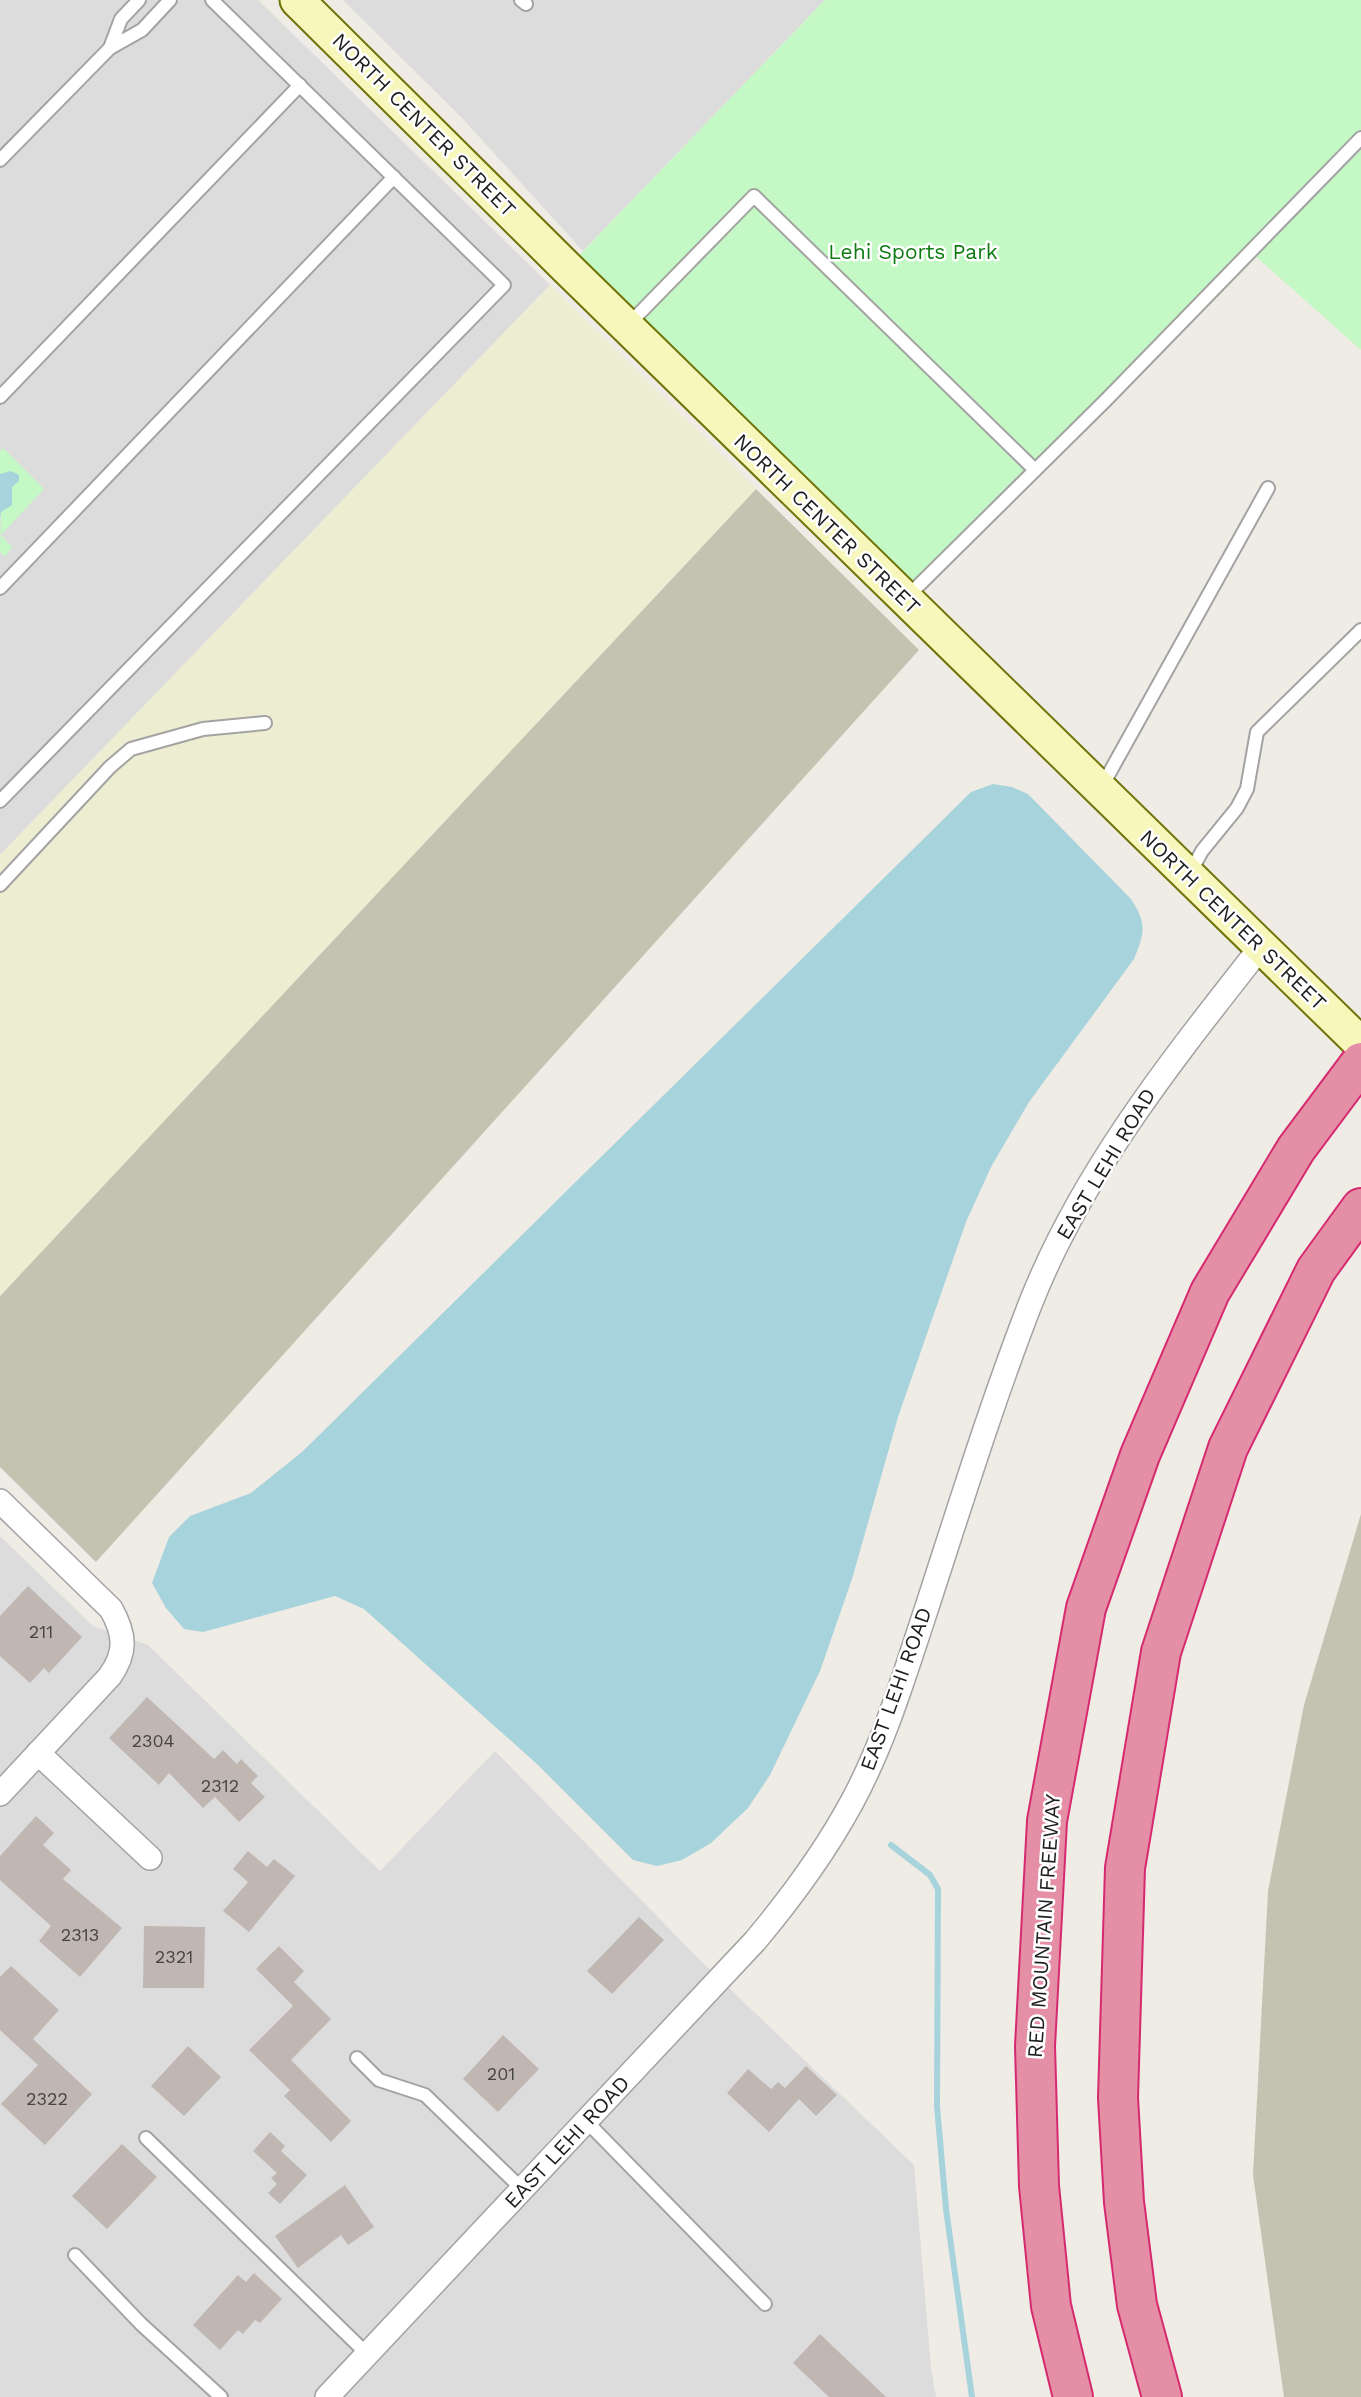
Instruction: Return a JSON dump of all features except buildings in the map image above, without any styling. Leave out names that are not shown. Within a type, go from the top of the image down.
[{"type":"highway","name":"RED MOUNTAIN FREEWAY","points":[[1073,2397],[1051,2306],[1039,2186],[1035,2046],[1047,1821],[1086,1608],[1140,1455],[1210,1292],[1296,1149],[1361,1062]]},
{"type":"highway","points":[[1163,2397],[1137,2305],[1124,2202],[1118,2098],[1125,1868],[1161,1652],[1228,1448],[1316,1270],[1361,1208]]},
{"type":"street","name":"NORTH CENTER STREET","points":[[297,0],[626,327],[1361,1044]]},
{"type":"street","name":"EAST LEHI ROAD","points":[[327,2397],[783,1909],[853,1801],[892,1713],[988,1423],[1031,1302],[1052,1254],[1081,1197],[1158,1078],[1260,948]]},
{"type":"street","points":[[0,1501],[111,1609],[120,1625],[124,1643],[119,1663],[110,1676],[0,1794]]},
{"type":"street","points":[[38,1753],[150,1858]]},
{"type":"lane","points":[[110,48],[121,19],[139,0]]},
{"type":"lane","points":[[0,160],[110,48],[142,30],[170,0]]},
{"type":"lane","points":[[0,801],[504,285],[212,0]]},
{"type":"lane","points":[[0,397],[300,85]]},
{"type":"lane","points":[[905,599],[1361,138]]},
{"type":"lane","points":[[0,587],[394,177]]},
{"type":"lane","points":[[626,327],[754,196],[1035,470]]},
{"type":"lane","points":[[1100,790],[1268,488]]},
{"type":"lane","points":[[1188,876],[1202,851],[1237,808],[1247,789],[1257,732],[1361,630]]},
{"type":"lane","points":[[0,885],[110,767],[131,749],[203,729],[265,723]]},
{"type":"lane","points":[[357,2058],[379,2080],[425,2095],[522,2189]]},
{"type":"lane","points":[[586,2121],[765,2304]]},
{"type":"lane","points":[[146,2138],[367,2354]]},
{"type":"lane","points":[[75,2255],[141,2324],[221,2397]]},
{"type":"shaded area","points":[[0,0],[258,0],[550,285],[0,855]]},
{"type":"shaded area","points":[[343,0],[825,0],[583,251],[463,119]]},
{"type":"shaded area","points":[[756,489],[919,650],[96,1562],[0,1467],[0,1296]]},
{"type":"shaded area","points":[[1361,1514],[1361,2397],[1284,2397],[1253,2175],[1268,1891],[1304,1705]]},
{"type":"shaded area","points":[[0,1536],[93,1626],[148,1645],[380,1871],[495,1751],[703,1963],[914,2165],[931,2368],[936,2397],[0,2397]]},
{"type":"green space","name":"Lehi Sports Park","points":[[825,0],[1361,0],[1361,350],[1251,252],[905,599],[567,268]]},
{"type":"green space","points":[[550,285],[756,489],[0,1296],[0,855]]},
{"type":"green space","points":[[3,448],[44,489],[1,535],[12,547],[5,557],[0,552],[1,512],[12,487],[4,475],[0,474],[0,451]]},
{"type":"water","points":[[11,471],[19,475],[19,481],[12,487],[12,505],[1,512],[0,518],[0,474]]},
{"type":"water","points":[[993,784],[1012,787],[1028,794],[1131,899],[1140,915],[1142,935],[1134,959],[1029,1102],[991,1167],[966,1222],[898,1417],[852,1579],[820,1671],[770,1775],[748,1808],[711,1843],[682,1860],[657,1866],[633,1860],[538,1765],[364,1609],[335,1596],[203,1632],[184,1629],[166,1608],[152,1583],[169,1537],[190,1516],[251,1493],[302,1452],[971,792]]},
{"type":"waterway","points":[[891,1845],[930,1875],[938,1889],[937,2106],[946,2209],[972,2397]]}]
